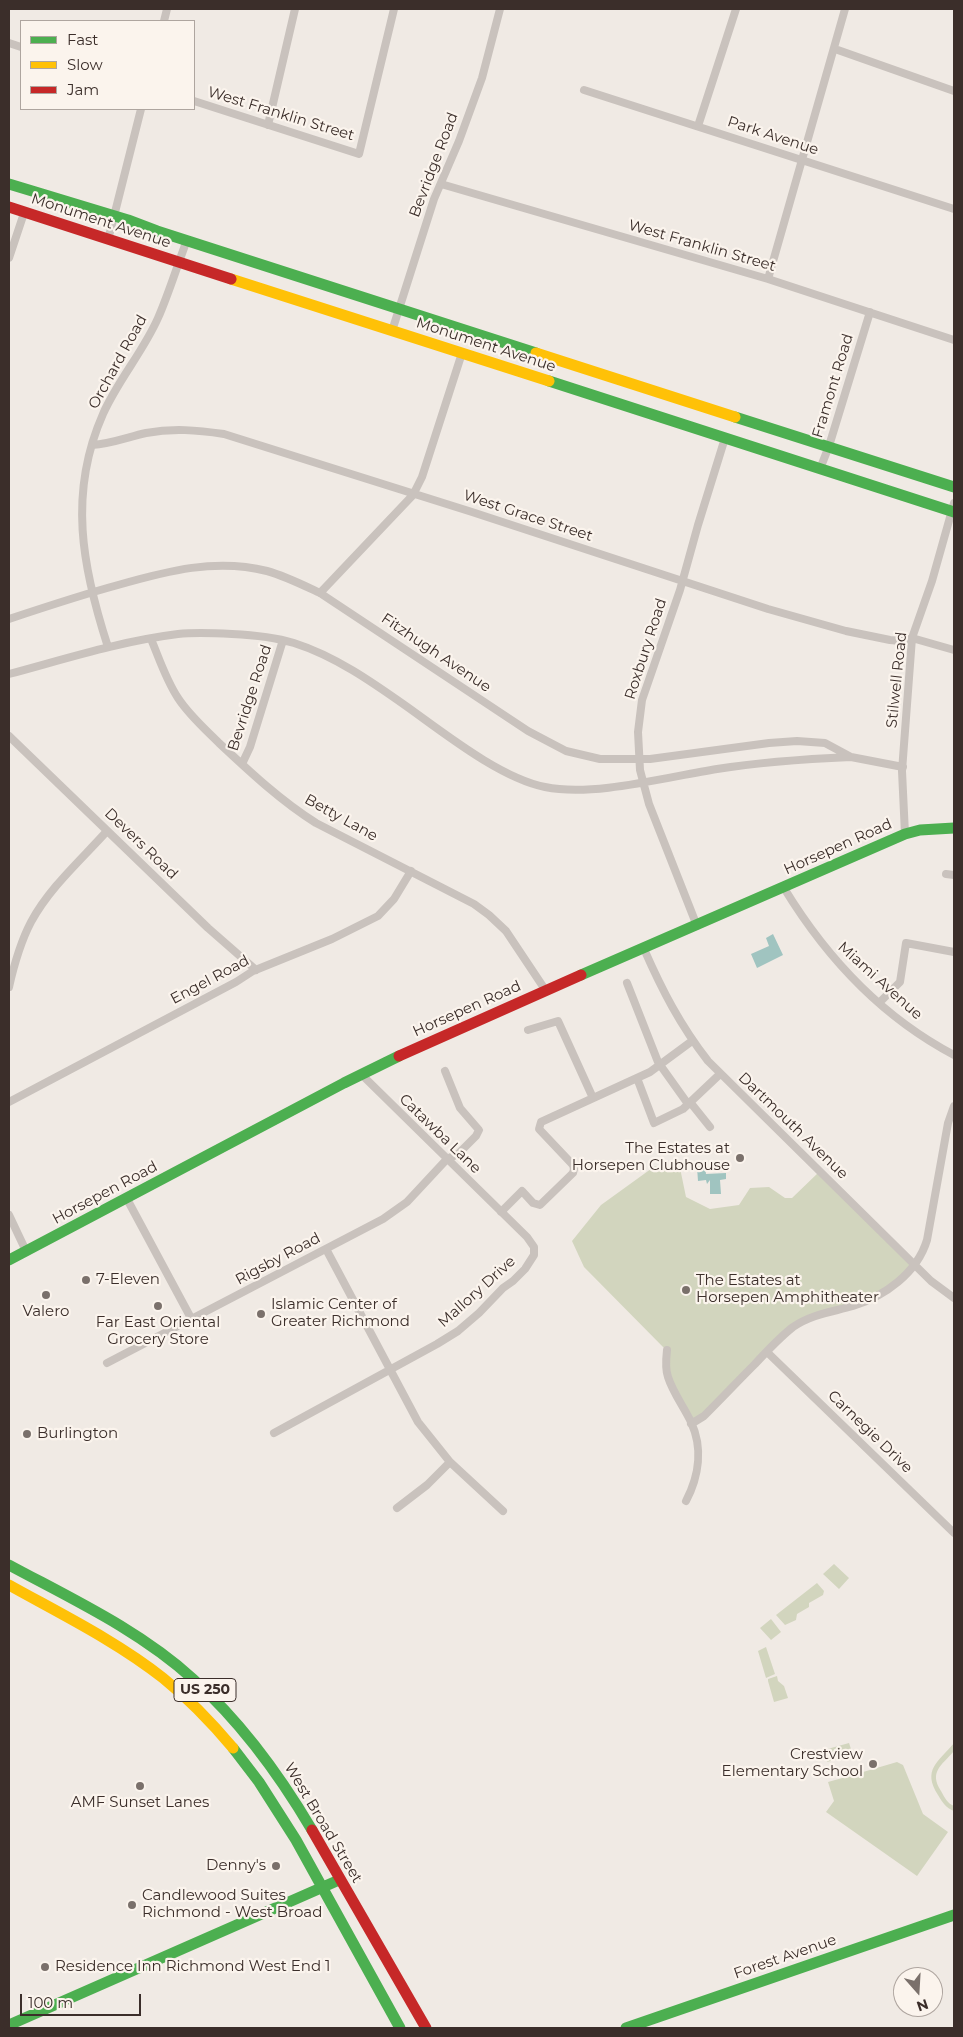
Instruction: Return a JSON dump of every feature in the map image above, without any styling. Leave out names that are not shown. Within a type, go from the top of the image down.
[{"type":"street","points":[[268,125],[295,9]]},
{"type":"street","name":"West Franklin Street","points":[[195,102],[359,154],[394,9]]},
{"type":"street","name":"Bevridge Road","points":[[392,331],[441,184],[482,78],[500,9]]},
{"type":"street","points":[[698,126],[736,9]]},
{"type":"street","points":[[768,279],[844,9]]},
{"type":"street","points":[[834,49],[954,91]]},
{"type":"street","name":"Park Avenue","points":[[584,90],[954,210]]},
{"type":"street","points":[[108,240],[142,110]]},
{"type":"street","name":"West Franklin Street","points":[[441,184],[768,279],[954,340]]},
{"type":"street","points":[[9,208],[13,186]]},
{"type":"street","name":"Monument Avenue","points":[[13,186],[114,216],[954,487]]},
{"type":"street","name":"Monument Avenue","points":[[9,208],[820,469],[954,509]]},
{"type":"street","points":[[9,258],[24,213]]},
{"type":"street","name":"Orchard Road","points":[[108,647],[92,592],[83,546],[81,513],[86,465],[103,414],[158,318],[187,240]]},
{"type":"street","name":"Framont Road","points":[[820,469],[829,446],[870,312]]},
{"type":"street","points":[[320,593],[413,494],[422,477],[462,354]]},
{"type":"street","name":"West Grace Street","points":[[92,445],[107,444],[165,430],[198,430],[242,439],[768,609],[846,632],[890,640],[901,641],[912,638],[954,650]]},
{"type":"street","name":"Roxbury Road","points":[[696,926],[659,833],[643,782],[639,759],[638,732],[642,700],[683,581],[725,438]]},
{"type":"street","name":"Stilwell Road","points":[[905,834],[903,767],[912,638],[954,509]]},
{"type":"street","name":"Fitzhugh Avenue","points":[[9,619],[165,571],[199,566],[225,566],[266,571],[285,577],[320,593],[547,742],[583,756],[600,759],[639,759],[797,741],[825,743],[851,756],[903,767]]},
{"type":"street","name":"Fitzhugh Avenue","points":[[9,674],[108,647],[150,639],[199,632],[244,635],[283,640],[318,652],[366,679],[499,769],[528,783],[544,787],[582,790],[770,762],[851,756]]},
{"type":"street","name":"Betty Lane","points":[[150,639],[167,678],[182,704],[242,764],[300,813],[338,835],[474,904],[489,915],[516,943],[546,991]]},
{"type":"street","name":"Bevridge Road","points":[[242,764],[250,746],[283,640]]},
{"type":"street","name":"Devers Road","points":[[9,736],[208,928],[256,970]]},
{"type":"street","name":"Horsepen Road","points":[[9,1260],[362,1074],[449,1033],[905,834],[920,830],[954,828]]},
{"type":"street","points":[[9,987],[15,960],[32,920],[64,877],[107,831]]},
{"type":"street","name":"Engel Road","points":[[9,1102],[256,970],[332,939],[378,916],[394,899],[411,872]]},
{"type":"street","name":"Miami Avenue","points":[[784,888],[822,945],[843,968],[879,1002],[916,1032],[954,1055]]},
{"type":"street","points":[[879,1002],[900,982],[906,943],[954,952]]},
{"type":"street","name":"Dartmouth Avenue","points":[[644,949],[673,1011],[692,1041],[720,1074],[914,1265],[931,1281],[954,1298]]},
{"type":"street","points":[[626,983],[660,1065],[710,1127]]},
{"type":"street","points":[[528,1030],[558,1021],[593,1098]]},
{"type":"street","points":[[501,1212],[522,1191],[533,1202],[540,1205],[573,1173],[573,1165],[539,1129],[541,1122],[637,1078],[660,1065],[692,1041]]},
{"type":"street","name":"Rigsby Road","points":[[107,1364],[361,1232],[396,1210],[417,1192],[447,1159],[458,1154],[476,1136],[479,1130],[460,1108],[445,1071]]},
{"type":"street","name":"Catawba Lane","points":[[362,1074],[501,1212]]},
{"type":"street","points":[[637,1078],[654,1123],[680,1111],[720,1074]]},
{"type":"street","points":[[691,1424],[704,1416],[788,1332],[806,1319],[816,1314],[867,1301],[895,1284],[914,1265],[922,1255],[927,1240],[948,1123],[954,1106]]},
{"type":"street","points":[[127,1199],[192,1320]]},
{"type":"street","name":"Mallory Drive","points":[[274,1433],[458,1331],[528,1265],[534,1255],[534,1247],[527,1237],[501,1212]]},
{"type":"street","points":[[9,1215],[26,1251]]},
{"type":"street","points":[[326,1249],[418,1422],[450,1462],[503,1510]]},
{"type":"street","points":[[666,1350],[668,1376],[696,1436],[698,1459],[695,1482],[686,1501]]},
{"type":"street","name":"Carnegie Drive","points":[[767,1352],[954,1532]]},
{"type":"street","points":[[397,1508],[427,1485],[450,1462]]},
{"type":"street","name":"West Broad Street","points":[[9,1565],[109,1619],[146,1643],[192,1678],[254,1742],[280,1778],[426,2028]]},
{"type":"street","points":[[37,1601],[46,1585]]},
{"type":"street","name":"West Broad Street","points":[[9,1586],[126,1651],[166,1680],[208,1719],[236,1750],[271,1797],[400,2028]]},
{"type":"street","points":[[9,2024],[339,1880]]},
{"type":"street","name":"Forest Avenue","points":[[626,2028],[954,1914]]},
{"type":"green space","points":[[655,1166],[680,1168],[686,1197],[710,1209],[739,1205],[750,1188],[769,1187],[785,1198],[792,1198],[819,1172],[914,1265],[887,1289],[798,1324],[693,1426],[665,1372],[665,1349],[584,1267],[572,1241],[601,1205]]},
{"type":"green space","points":[[834,1564],[849,1578],[839,1589],[823,1574]]},
{"type":"green space","points":[[817,1583],[824,1591],[823,1595],[809,1603],[809,1607],[797,1614],[796,1620],[785,1625],[776,1615]]},
{"type":"green space","points":[[771,1619],[781,1632],[771,1640],[760,1628]]},
{"type":"green space","points":[[766,1647],[775,1674],[766,1678],[758,1651]]},
{"type":"green space","points":[[777,1676],[778,1681],[784,1686],[788,1698],[774,1702],[768,1679]]},
{"type":"green space","points":[[849,1743],[853,1755],[827,1762],[824,1750]]},
{"type":"green space","points":[[954,1743],[954,1751],[941,1765],[936,1774],[936,1779],[945,1798],[954,1806],[954,1811],[941,1800],[931,1779],[934,1767]]},
{"type":"green space","points":[[897,1762],[903,1765],[923,1814],[948,1832],[917,1876],[826,1812],[834,1801],[828,1782],[853,1775],[858,1768],[863,1772]]},
{"type":"water","points":[[773,934],[783,955],[757,968],[751,954],[769,946],[766,938]]},
{"type":"water","points":[[705,1166],[706,1174],[726,1173],[726,1179],[720,1180],[721,1194],[710,1194],[710,1180],[707,1184],[706,1180],[698,1181],[697,1167]]},
{"type":"traffic: fast","points":[[9,184],[128,220],[536,353]]},
{"type":"traffic: fast","points":[[549,381],[954,512]]},
{"type":"traffic: fast","points":[[735,417],[954,487]]},
{"type":"traffic: fast","points":[[581,975],[905,834],[920,830],[954,828]]},
{"type":"traffic: fast","points":[[9,1260],[344,1083],[399,1056]]},
{"type":"traffic: fast","points":[[9,1565],[128,1630],[172,1661],[193,1679],[227,1713],[273,1769],[312,1830]]},
{"type":"traffic: fast","points":[[233,1748],[259,1782],[296,1840],[400,2028]]},
{"type":"traffic: fast","points":[[9,2025],[339,1880]]},
{"type":"traffic: fast","points":[[626,2028],[954,1915]]},
{"type":"traffic: slow","points":[[231,279],[549,381]]},
{"type":"traffic: slow","points":[[536,353],[735,417]]},
{"type":"traffic: slow","points":[[9,1585],[88,1628],[163,1678],[191,1703],[233,1748]]},
{"type":"traffic: jam","points":[[9,207],[231,279]]},
{"type":"traffic: jam","points":[[399,1056],[581,975]]},
{"type":"traffic: jam","points":[[312,1830],[426,2028]]},
{"type":"place","name":"The Estates at Horsepen Clubhouse","points":[[740,1158]]},
{"type":"place","name":"7-Eleven","points":[[86,1280]]},
{"type":"place","name":"The Estates at Horsepen Amphitheater","points":[[686,1290]]},
{"type":"place","name":"Valero","points":[[46,1295]]},
{"type":"place","name":"Far East Oriental Grocery Store","points":[[158,1306]]},
{"type":"place","name":"Islamic Center of Greater Richmond","points":[[261,1314]]},
{"type":"place","name":"Burlington","points":[[27,1434]]},
{"type":"place","name":"Crestview Elementary School","points":[[873,1764]]},
{"type":"place","name":"AMF Sunset Lanes","points":[[140,1786]]},
{"type":"place","name":"Denny's","points":[[276,1866]]},
{"type":"place","name":"Candlewood Suites Richmond - West Broad","points":[[132,1905]]},
{"type":"place","name":"Residence Inn Richmond West End 1","points":[[45,1967]]}]
